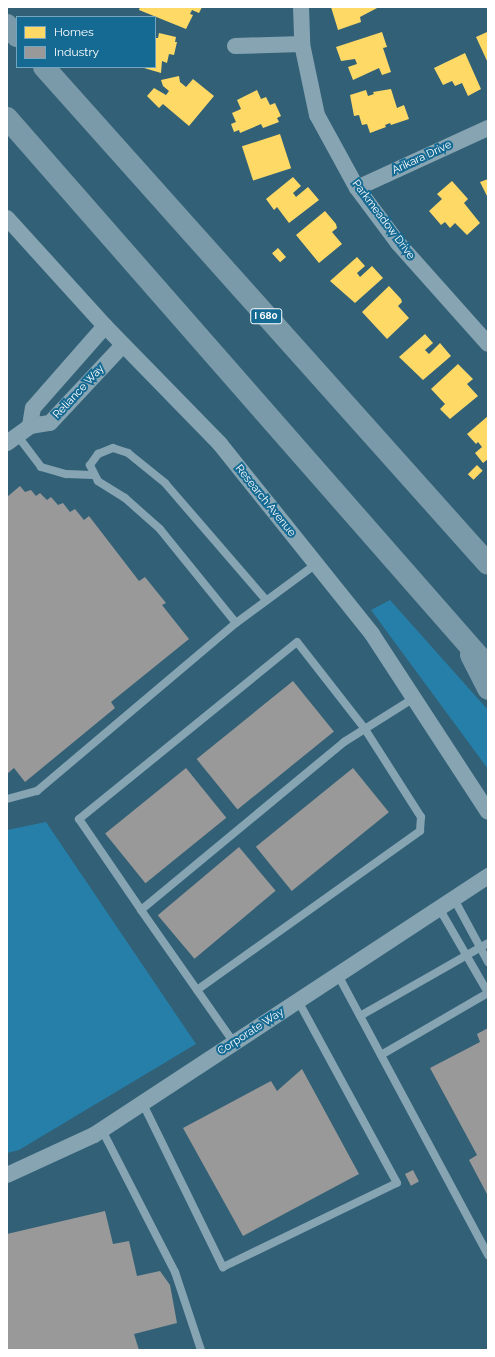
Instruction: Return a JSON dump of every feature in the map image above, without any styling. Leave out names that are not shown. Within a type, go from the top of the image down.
[{"type":"highway","points":[[7,25],[16,35]]},
{"type":"highway","name":"I 680","points":[[45,68],[488,564]]},
{"type":"highway","points":[[7,118],[488,667]]},
{"type":"highway","points":[[466,643],[479,676],[488,689]]},
{"type":"street","name":"Parkmeadow Drive","points":[[301,7],[302,44],[317,115],[357,188],[398,243],[488,344]]},
{"type":"street","points":[[235,46],[302,44]]},
{"type":"street","name":"Arikara Drive","points":[[357,188],[488,128]]},
{"type":"street","name":"Research Avenue","points":[[7,218],[105,326],[220,444],[372,634],[488,812]]},
{"type":"street","points":[[12,439],[30,426],[33,408],[105,326]]},
{"type":"street","name":"Reliance Way","points":[[30,426],[50,424],[123,345]]},
{"type":"street","name":"Corporate Way","points":[[7,1175],[102,1130],[488,876]]},
{"type":"lane","points":[[12,439],[41,467],[66,474],[93,475]]},
{"type":"lane","points":[[236,623],[160,529],[93,475],[90,465],[98,454],[113,448],[128,453],[165,483],[266,600]]},
{"type":"lane","points":[[7,799],[37,791],[236,623],[316,564]]},
{"type":"lane","points":[[197,990],[420,831],[421,817],[364,729],[297,642],[79,819],[141,910],[234,1043]]},
{"type":"lane","points":[[141,910],[344,742],[414,698]]},
{"type":"lane","points":[[454,898],[479,948],[488,962]]},
{"type":"lane","points":[[381,1055],[488,993],[439,908]]},
{"type":"lane","points":[[360,1016],[488,943]]},
{"type":"lane","points":[[338,975],[488,1255]]},
{"type":"lane","points":[[143,1104],[223,1267],[397,1183],[298,1001]]},
{"type":"lane","points":[[102,1130],[175,1272],[201,1350]]},
{"type":"shaded area","points":[[390,600],[488,710],[488,769],[371,610]]},
{"type":"shaded area","points":[[46,822],[196,1044],[19,1150],[7,1153],[7,830]]},
{"type":"building: Homes","points":[[140,7],[202,7],[199,13],[192,10],[190,14],[193,15],[186,29],[139,10]]},
{"type":"building: Homes","points":[[331,7],[379,7],[360,17],[361,22],[338,30]]},
{"type":"building: Homes","points":[[382,32],[387,47],[383,48],[391,72],[382,75],[379,68],[353,80],[348,67],[357,64],[355,59],[341,61],[336,47]]},
{"type":"building: Homes","points":[[487,32],[488,34],[488,63],[476,37]]},
{"type":"building: Homes","points":[[159,33],[176,37],[175,42],[177,42],[174,55],[169,54],[167,63],[162,61],[161,73],[144,68],[156,68],[156,38],[158,38]]},
{"type":"building: Homes","points":[[465,53],[481,89],[468,96],[462,83],[455,86],[452,81],[443,85],[434,68]]},
{"type":"building: Homes","points":[[179,76],[180,82],[186,87],[193,79],[214,96],[189,126],[163,104],[159,108],[147,96],[154,88],[166,95],[169,91],[163,86],[161,80]]},
{"type":"building: Homes","points":[[391,89],[397,108],[404,105],[409,119],[391,125],[390,123],[385,125],[386,127],[370,133],[367,124],[362,125],[359,115],[354,116],[350,95],[366,90],[368,96],[374,94],[373,92]]},
{"type":"building: Homes","points":[[257,90],[261,99],[266,97],[270,105],[275,103],[281,116],[277,118],[279,122],[263,128],[261,124],[240,133],[239,130],[234,132],[231,124],[236,122],[232,113],[241,109],[237,100]]},
{"type":"building: Homes","points":[[280,134],[291,168],[253,181],[242,146]]},
{"type":"building: Homes","points":[[293,177],[301,186],[293,193],[296,197],[308,187],[319,200],[289,223],[277,207],[274,210],[266,199]]},
{"type":"building: Homes","points":[[488,179],[488,198],[480,182]]},
{"type":"building: Homes","points":[[452,181],[468,199],[464,203],[480,223],[467,235],[455,223],[450,228],[445,222],[441,225],[429,211],[442,199],[437,194]]},
{"type":"building: Homes","points":[[325,211],[336,224],[337,228],[332,232],[342,244],[319,263],[296,235]]},
{"type":"building: Homes","points":[[278,248],[286,257],[280,262],[272,253]]},
{"type":"building: Homes","points":[[357,257],[365,266],[357,273],[360,277],[372,266],[383,278],[355,303],[330,281]]},
{"type":"building: Homes","points":[[389,286],[401,299],[402,302],[398,306],[409,318],[387,339],[362,312]]},
{"type":"building: Homes","points":[[425,334],[433,343],[425,350],[429,354],[440,343],[451,356],[423,380],[399,357]]},
{"type":"building: Homes","points":[[458,364],[473,379],[467,384],[478,396],[450,419],[440,409],[445,404],[431,389]]},
{"type":"building: Homes","points":[[488,416],[488,459],[483,463],[475,453],[482,447],[478,442],[476,444],[467,434]]},
{"type":"building: Homes","points":[[477,465],[483,471],[473,480],[468,474]]},
{"type":"building: Industry","points":[[20,486],[25,492],[31,490],[36,496],[40,493],[47,500],[51,497],[58,505],[63,503],[70,512],[75,509],[84,520],[89,516],[139,581],[145,577],[166,603],[162,605],[189,639],[111,702],[115,708],[25,782],[14,768],[7,774],[7,497]]},
{"type":"building: Industry","points":[[293,681],[334,732],[238,810],[197,759]]},
{"type":"building: Industry","points":[[186,768],[226,818],[145,883],[105,833]]},
{"type":"building: Industry","points":[[353,768],[389,812],[292,891],[256,847]]},
{"type":"building: Industry","points":[[239,847],[276,891],[194,959],[158,915]]},
{"type":"building: Industry","points":[[488,1028],[488,1196],[469,1160],[477,1155],[430,1068],[480,1042],[477,1034]]},
{"type":"building: Industry","points":[[302,1069],[359,1174],[243,1236],[183,1128],[271,1081],[277,1091]]},
{"type":"building: Industry","points":[[413,1170],[419,1182],[411,1186],[405,1174]]},
{"type":"building: Industry","points":[[105,1211],[113,1244],[129,1241],[137,1276],[160,1271],[170,1285],[177,1323],[134,1334],[139,1350],[7,1350],[7,1234]]}]
